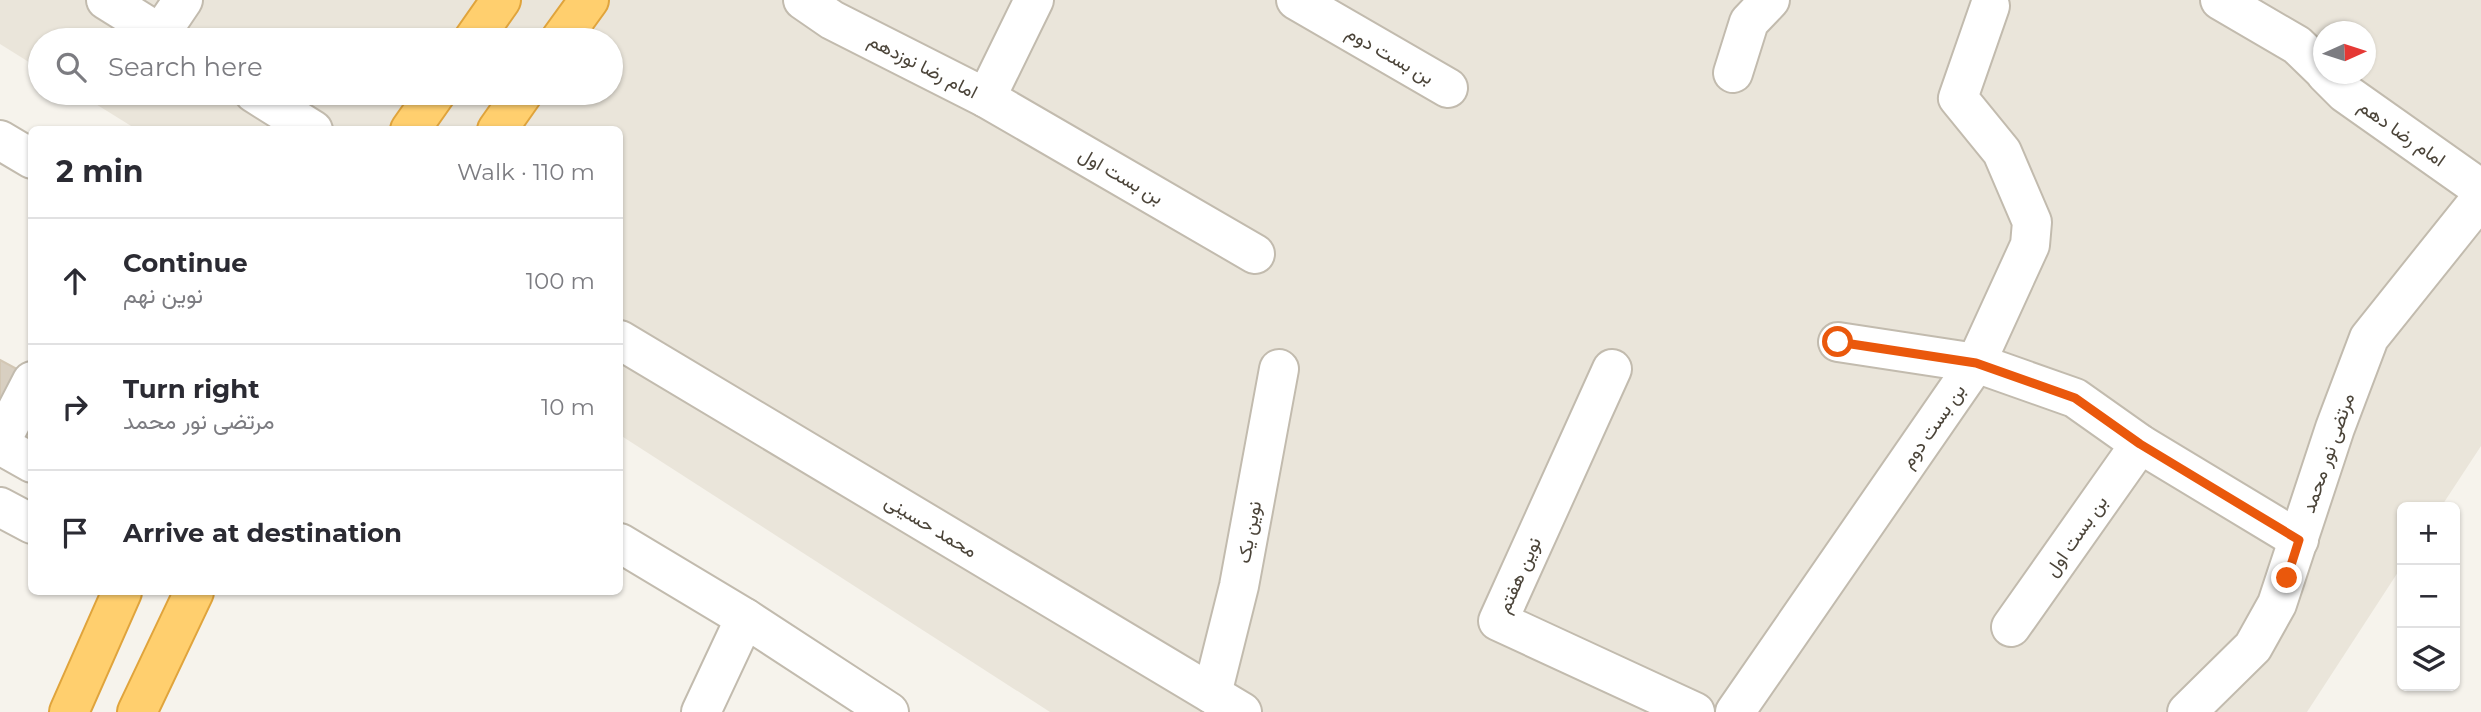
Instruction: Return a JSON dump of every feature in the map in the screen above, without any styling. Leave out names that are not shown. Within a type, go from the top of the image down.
[{"type":"highway","points":[[481,28],[501,0]]},
{"type":"highway","points":[[569,28],[589,0]]},
{"type":"highway","points":[[413,126],[428,105]]},
{"type":"highway","points":[[500,126],[515,105]]},
{"type":"highway","points":[[69,712],[121,595]]},
{"type":"highway","points":[[137,712],[193,595]]},
{"type":"street","points":[[106,0],[151,28]]},
{"type":"street","points":[[169,28],[183,0]]},
{"type":"street","name":"امام رضا نوزدهم","points":[[803,0],[832,20],[986,98],[1034,0]]},
{"type":"street","name":"بن بست دوم","points":[[1296,0],[1448,88]]},
{"type":"street","points":[[1733,73],[1749,22],[1770,0]]},
{"type":"street","name":"امام رضا دهم","points":[[2220,0],[2297,45],[2313,60]]},
{"type":"street","name":"بن بست دوم","points":[[1735,712],[1976,363],[2030,245],[2032,222],[2001,152],[1958,98],[1990,6]]},
{"type":"street","name":"امام رضا دهم","points":[[2336,84],[2345,93],[2481,189]]},
{"type":"street","name":"بن بست اول","points":[[986,98],[1255,254]]},
{"type":"street","points":[[273,105],[307,126]]},
{"type":"street","points":[[0,140],[28,157]]},
{"type":"street","name":"مرتضی نور محمد","points":[[2187,712],[2253,647],[2277,604],[2335,428],[2369,338],[2481,198]]},
{"type":"street","name":"محمد حسینی","points":[[623,342],[1227,703]]},
{"type":"street","points":[[1838,342],[1976,363],[2075,398],[2140,444],[2299,540]]},
{"type":"street","name":"نوین یک","points":[[1227,703],[1239,586],[1279,369]]},
{"type":"street","name":"نوین هفتم","points":[[1612,369],[1498,621],[1696,712]]},
{"type":"street","points":[[28,389],[0,444],[28,461]]},
{"type":"street","name":"بن بست اول","points":[[2011,628],[2140,444]]},
{"type":"street","points":[[0,507],[28,522]]},
{"type":"street","points":[[623,545],[745,618],[889,712]]},
{"type":"street","points":[[701,712],[745,618]]},
{"type":"shaded area","points":[[0,0],[2481,0],[2481,446],[2444,502],[2397,502],[2397,574],[2307,712],[1050,712],[623,437],[623,126],[131,126],[97,105],[623,105],[623,28],[28,28],[28,62],[0,44]]},
{"type":"building","points":[[0,360],[28,375],[28,444],[0,429]]},
{"type":"route","points":[[1838,342],[1976,363],[2075,398],[2140,444],[2299,540],[2287,578]]}]
